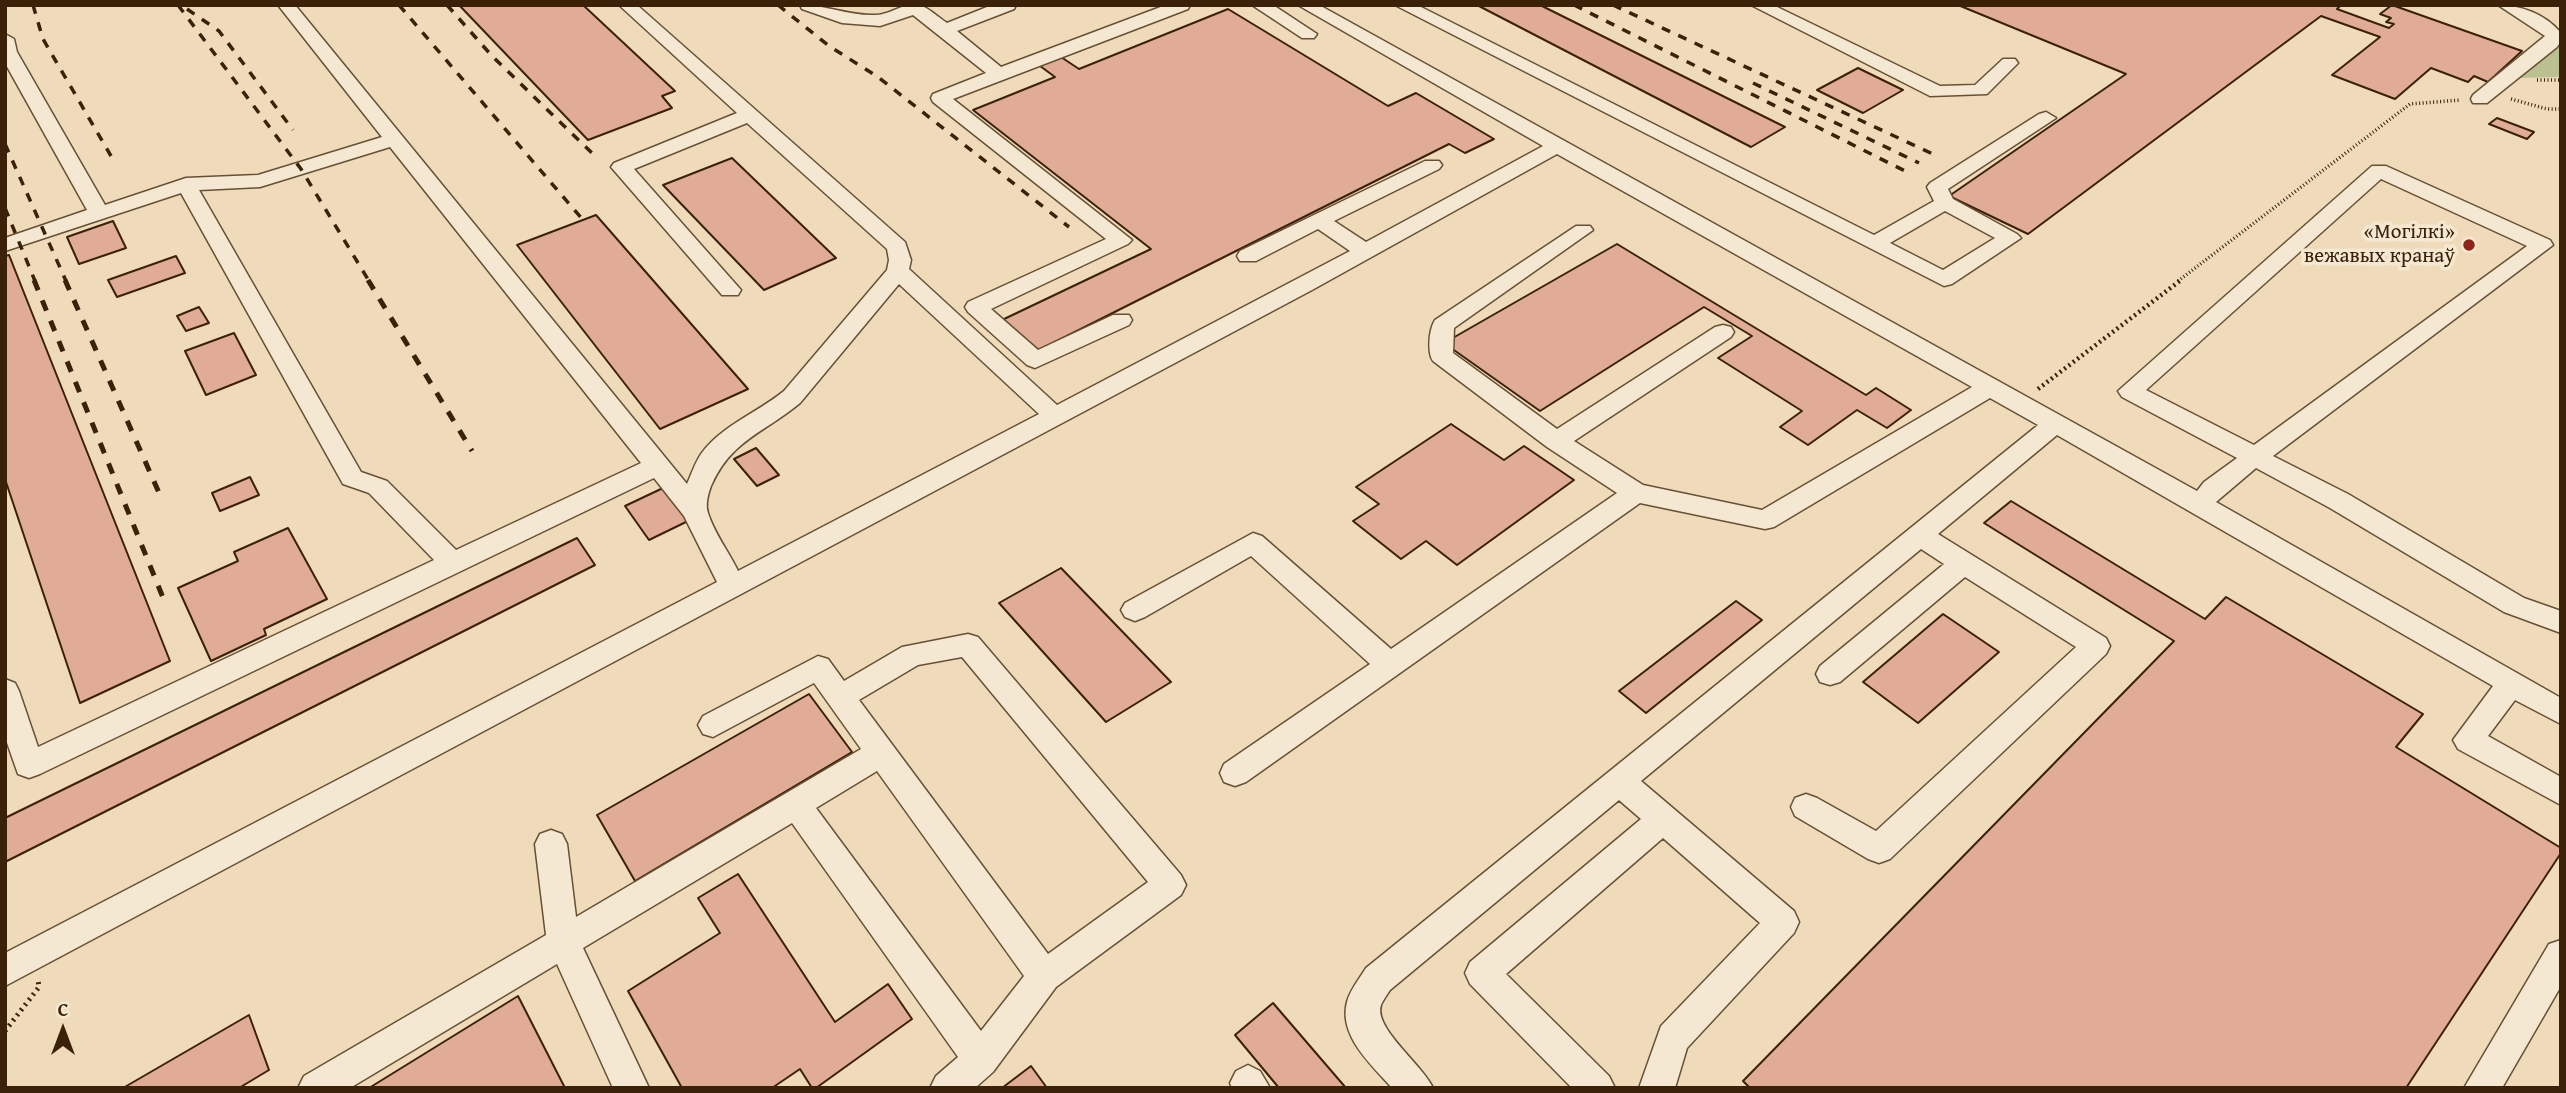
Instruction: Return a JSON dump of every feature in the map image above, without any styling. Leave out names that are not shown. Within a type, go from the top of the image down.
[{"type":"lane","points":[[286,5],[694,511],[733,586]]},
{"type":"lane","points":[[627,5],[897,247],[900,260],[898,271],[792,397],[773,413],[730,439],[710,460],[695,494],[694,511]]},
{"type":"lane","points":[[808,5],[842,18],[880,21],[915,9],[946,30],[999,74]]},
{"type":"lane","points":[[946,30],[1008,5]]},
{"type":"lane","points":[[1121,320],[1035,360],[976,307],[1121,240],[940,98],[1182,5]]},
{"type":"lane","points":[[1259,5],[1308,34]]},
{"type":"lane","points":[[1306,5],[2200,504],[2561,712]]},
{"type":"lane","points":[[1403,5],[1944,279],[2010,238],[1945,203],[1937,187],[2046,118]]},
{"type":"lane","points":[[1759,5],[1937,92],[1980,90],[2009,63]]},
{"type":"lane","points":[[2480,99],[2551,43],[2554,36],[2549,29],[2516,14],[2506,6],[2497,5]]},
{"type":"lane","points":[[5,39],[8,52],[99,213]]},
{"type":"lane","points":[[730,289],[621,167],[749,115]]},
{"type":"lane","points":[[5,245],[186,184],[260,181],[394,140]]},
{"type":"lane","points":[[5,970],[1055,416],[1557,146]]},
{"type":"lane","points":[[1248,256],[1433,165]]},
{"type":"lane","points":[[2200,504],[2213,488],[2256,456],[2388,359],[2542,245],[2379,170],[2130,391],[2256,456],[2339,501],[2515,605],[2561,622]]},
{"type":"lane","points":[[186,184],[352,478],[378,487],[453,563]]},
{"type":"lane","points":[[1876,243],[1945,203]]},
{"type":"lane","points":[[1320,221],[1365,251]]},
{"type":"lane","points":[[1583,230],[1443,325],[1441,356],[1556,440],[1636,493],[1765,520],[1990,387]]},
{"type":"lane","points":[[898,271],[1055,416]]},
{"type":"lane","points":[[1556,440],[1723,332]]},
{"type":"lane","points":[[1415,1088],[1366,1031],[1363,1004],[1378,979],[2054,424]]},
{"type":"lane","points":[[5,691],[29,765],[657,466]]},
{"type":"lane","points":[[1235,773],[1636,493]]},
{"type":"lane","points":[[1806,807],[1879,849],[2096,646],[1919,535]]},
{"type":"lane","points":[[1135,610],[1253,543],[1390,665]]},
{"type":"lane","points":[[1830,674],[1963,563]]},
{"type":"lane","points":[[839,697],[912,655],[968,645],[1170,885],[1044,976],[981,1060],[948,1088]]},
{"type":"lane","points":[[713,725],[818,667],[1044,976]]},
{"type":"lane","points":[[2511,684],[2468,740],[2561,792]]},
{"type":"lane","points":[[316,1088],[796,806],[880,752]]},
{"type":"lane","points":[[1619,782],[1783,922],[1673,1038],[1657,1088]]},
{"type":"lane","points":[[796,806],[981,1060]]},
{"type":"lane","points":[[1597,1088],[1482,973],[1662,820]]},
{"type":"lane","points":[[551,844],[563,943],[631,1088]]},
{"type":"lane","points":[[2482,1088],[2561,956]]},
{"type":"path","points":[[2030,396],[2410,104],[2480,99],[2495,94],[2547,109],[2561,109]]},
{"type":"path","points":[[5,1031],[39,987],[31,956]]},
{"type":"green space","points":[[2561,40],[2561,77],[2515,78]]},
{"type":"building","points":[[459,5],[583,5],[675,91],[662,96],[672,108],[588,140]]},
{"type":"building","points":[[1477,5],[1540,5],[1785,127],[1751,147]]},
{"type":"building","points":[[1958,5],[2341,5],[2337,9],[2389,28],[2394,24],[2386,22],[2391,18],[2380,14],[2392,5],[2522,51],[2488,82],[2474,76],[2468,82],[2431,68],[2395,99],[2332,75],[2380,37],[2321,16],[2028,234],[1949,196],[2126,74]]},
{"type":"building","points":[[1228,9],[1388,106],[1416,93],[1494,139],[1465,153],[1449,144],[1035,352],[1002,320],[1151,249],[973,110],[1055,77],[1036,63],[1058,55],[1079,69]]},
{"type":"building","points":[[1858,68],[1903,90],[1863,113],[1817,90]]},
{"type":"building","points":[[2497,118],[2534,132],[2527,139],[2489,124]]},
{"type":"building","points":[[732,158],[836,258],[764,290],[663,185]]},
{"type":"building","points":[[596,215],[748,389],[660,429],[517,245]]},
{"type":"building","points":[[113,221],[126,248],[79,264],[67,237]]},
{"type":"building","points":[[1617,244],[1866,395],[1876,388],[1911,410],[1887,428],[1857,410],[1808,445],[1780,427],[1802,411],[1718,358],[1752,336],[1704,307],[1540,411],[1444,343]]},
{"type":"building","points":[[9,255],[170,661],[80,703],[5,479],[5,256]]},
{"type":"building","points":[[176,256],[185,273],[117,297],[108,280]]},
{"type":"building","points":[[199,307],[209,323],[186,331],[177,316]]},
{"type":"building","points":[[234,333],[256,375],[206,395],[185,351]]},
{"type":"building","points":[[1451,424],[1504,460],[1524,446],[1574,480],[1457,565],[1426,541],[1401,559],[1353,521],[1379,504],[1356,487]]},
{"type":"building","points":[[756,448],[779,475],[757,486],[734,459]]},
{"type":"building","points":[[250,477],[259,495],[220,511],[212,493]]},
{"type":"building","points":[[663,488],[688,521],[649,540],[625,506]]},
{"type":"building","points":[[2011,501],[2205,619],[2226,597],[2423,714],[2396,747],[2561,848],[2561,853],[2406,1088],[1750,1088],[1743,1081],[2174,641],[1984,523]]},
{"type":"building","points":[[288,528],[327,599],[264,629],[266,635],[211,661],[178,588],[238,561],[234,552]]},
{"type":"building","points":[[577,538],[595,565],[5,862],[5,818]]},
{"type":"building","points":[[1061,568],[1171,682],[1106,722],[999,603]]},
{"type":"building","points":[[1736,601],[1762,620],[1646,713],[1619,691]]},
{"type":"building","points":[[1943,614],[1999,652],[1918,723],[1863,682]]},
{"type":"building","points":[[809,694],[852,752],[635,881],[597,815]]},
{"type":"building","points":[[738,874],[835,1022],[888,984],[912,1019],[816,1088],[812,1088],[800,1069],[772,1088],[682,1088],[628,991],[720,933],[698,898]]},
{"type":"building","points":[[518,996],[565,1088],[369,1088]]},
{"type":"building","points":[[1273,1003],[1346,1088],[1279,1088],[1235,1035]]},
{"type":"building","points":[[249,1015],[269,1070],[239,1088],[123,1088]]},
{"type":"building","points":[[1031,1066],[1047,1088],[1002,1088]]},
{"type":"railway","points":[[33,5],[43,39],[111,156]]},
{"type":"railway","points":[[178,5],[301,169],[369,281]]},
{"type":"railway","points":[[399,5],[583,220]]},
{"type":"railway","points":[[447,5],[492,56],[595,156]]},
{"type":"railway","points":[[778,5],[829,46],[878,77],[1069,227]]},
{"type":"railway","points":[[1574,5],[1909,173]]},
{"type":"railway","points":[[1613,5],[1935,155]]},
{"type":"railway","points":[[187,9],[219,31],[293,130]]},
{"type":"railway","points":[[1753,83],[1919,163]]},
{"type":"railway","points":[[5,144],[66,281]]},
{"type":"railway","points":[[5,208],[35,281]]},
{"type":"railway","points":[[34,280],[166,605]]},
{"type":"railway","points":[[65,280],[160,495]]},
{"type":"railway","points":[[368,280],[472,451]]},
{"type":"place","name":"«Могілкі» вежавых кранаў","points":[[2469,245]]}]
